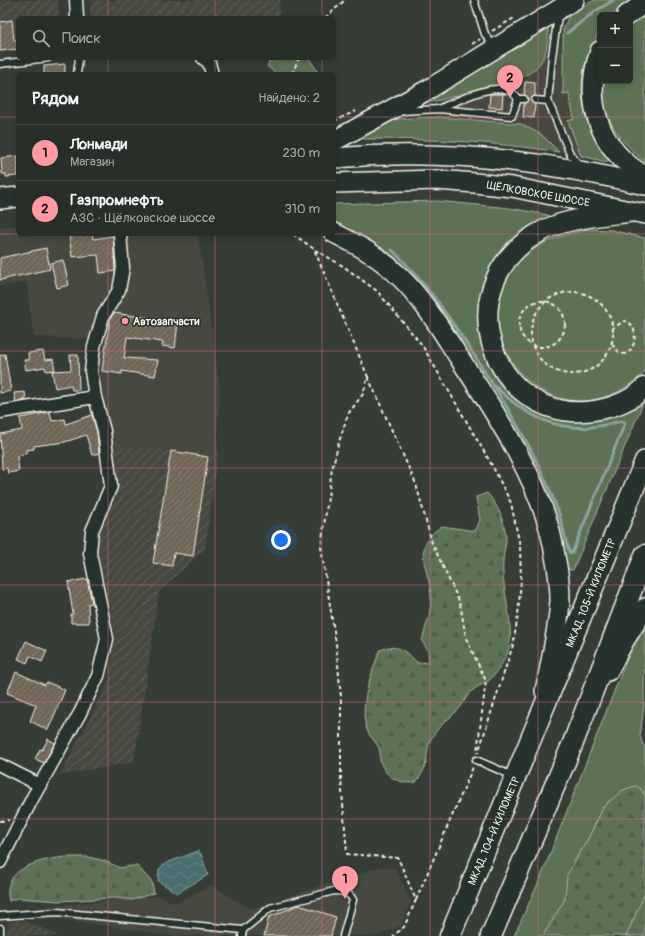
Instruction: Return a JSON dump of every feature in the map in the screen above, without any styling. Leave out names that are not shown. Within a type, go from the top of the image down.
[{"type":"highway","name":"МКАД, 105-Й КИЛОМЕТР","points":[[538,726],[645,461]]},
{"type":"highway","points":[[491,936],[573,743],[645,555]]},
{"type":"highway","name":"МКАД, 104-Й КИЛОМЕТР","points":[[450,936],[538,726]]},
{"type":"main road","points":[[336,141],[390,112],[490,41],[567,3]]},
{"type":"main road","points":[[632,12],[645,3]]},
{"type":"main road","points":[[597,60],[594,68],[592,88],[594,108],[600,127],[610,144],[623,159],[645,176]]},
{"type":"main road","points":[[336,158],[442,156],[502,159],[590,172],[645,185]]},
{"type":"main road","name":"ЩЁЛКОВСКОЕ ШОССЕ","points":[[336,182],[437,180],[475,183],[512,187],[638,213]]},
{"type":"main road","points":[[0,199],[16,197]]},
{"type":"main road","points":[[0,212],[16,210]]},
{"type":"main road","points":[[638,213],[584,218],[553,227],[536,234],[521,245],[508,258],[498,273],[493,285],[487,308],[487,327],[491,345],[498,362],[508,377],[521,390],[531,397],[553,408],[590,412],[608,408],[625,402],[645,387]]},
{"type":"main road","points":[[336,234],[384,261],[400,276],[429,312],[472,378],[527,470],[546,517],[555,555],[560,600],[554,650],[538,726]]},
{"type":"main road","points":[[573,743],[624,641],[645,608]]},
{"type":"street","points":[[76,0],[77,16]]},
{"type":"street","points":[[205,60],[208,63],[211,72]]},
{"type":"street","points":[[0,862],[80,713],[98,676],[107,639],[90,554],[92,531],[107,499],[111,486],[104,431],[95,397],[91,372],[94,347],[103,316],[119,290],[123,268],[120,236]]},
{"type":"street","points":[[0,412],[95,397]]},
{"type":"street","points":[[0,765],[40,785]]},
{"type":"lane","points":[[474,0],[490,41]]},
{"type":"lane","points":[[567,3],[556,22],[548,101],[570,154],[583,168],[590,172]]},
{"type":"lane","points":[[0,64],[32,60]]},
{"type":"lane","points":[[77,72],[79,60]]},
{"type":"lane","points":[[390,112],[439,109],[512,116],[521,99],[510,91],[496,89],[471,94],[439,109]]},
{"type":"lane","points":[[535,100],[548,101]]},
{"type":"lane","points":[[476,760],[516,777]]},
{"type":"lane","points":[[0,916],[57,912],[243,933],[270,908],[334,890],[343,891],[351,895],[353,900],[343,936]]},
{"type":"lane","points":[[0,928],[0,934]]},
{"type":"path","points":[[327,16],[345,0]]},
{"type":"path","points":[[466,48],[490,41],[518,16]]},
{"type":"path","points":[[293,72],[298,60]]},
{"type":"path","points":[[336,120],[361,108]]},
{"type":"path","points":[[296,236],[314,249],[343,266],[377,291],[422,345],[493,467],[511,503],[520,546],[521,580],[518,615],[513,645],[476,760],[404,927],[393,936]]},
{"type":"path","points":[[314,249],[416,484],[432,543],[460,603],[466,638],[486,681],[476,760]]},
{"type":"path","points":[[546,301],[539,309],[532,324],[531,332],[533,345],[537,354],[548,366],[555,370],[571,374],[594,368],[606,357],[612,344],[613,328],[607,312],[602,305],[589,296],[578,293],[566,293],[546,301],[529,304],[521,313],[519,318],[522,336],[533,345],[542,347],[554,343],[562,335],[564,329],[564,317],[561,312],[546,301]]},
{"type":"path","points":[[613,328],[624,321],[634,323]]},
{"type":"path","points":[[612,344],[619,351],[624,353],[634,352]]},
{"type":"path","points":[[368,376],[363,394],[348,414],[339,442],[332,469],[321,547],[336,644],[341,697],[341,779],[347,854],[398,858],[416,900]]},
{"type":"shaded area","points":[[0,0],[58,0],[59,16],[16,16],[16,51],[0,53]]},
{"type":"shaded area","points":[[90,0],[280,0],[279,16],[90,16]]},
{"type":"shaded area","points":[[548,43],[561,44],[563,94],[569,93],[574,119],[568,121],[581,156],[559,152],[542,135],[521,124],[438,117],[439,101],[518,80],[544,55]]},
{"type":"shaded area","points":[[16,225],[16,236],[198,236],[219,382],[218,453],[113,446],[97,376],[104,339],[34,337],[26,282],[0,286],[0,227]]},
{"type":"shaded area","points":[[113,446],[218,453],[205,550],[159,591],[134,762],[60,775],[109,681],[115,633],[96,544],[115,497]]},
{"type":"shaded area","points":[[379,867],[395,868],[411,902],[401,926],[375,936],[172,936],[49,917],[49,906],[158,896],[175,903],[211,885],[250,909]]},
{"type":"shaded area","points":[[9,921],[25,921],[59,936],[6,936]]},
{"type":"green space","points":[[595,0],[630,0],[616,12],[597,12],[597,35],[588,54],[582,84],[584,111],[593,136],[608,158],[607,162],[581,156],[568,121],[574,119],[569,93],[563,94],[563,29],[571,12]]},
{"type":"green space","points":[[645,14],[645,162],[627,145],[613,127],[604,105],[603,94],[603,84],[633,84],[633,22]]},
{"type":"green space","points":[[548,22],[548,41],[544,55],[538,66],[529,73],[518,79],[505,83],[442,100],[421,104]]},
{"type":"green space","points":[[270,60],[310,60],[318,72],[274,72],[267,66]]},
{"type":"green space","points":[[438,117],[521,124],[542,135],[559,152],[508,145],[458,141],[358,139],[396,119]]},
{"type":"green space","points":[[437,201],[509,208],[548,215],[550,218],[505,248],[482,286],[478,327],[490,366],[516,398],[552,417],[595,420],[644,401],[573,570],[569,570],[567,566],[557,520],[532,460],[452,326],[437,305],[405,267],[376,244],[336,223],[336,204]]},
{"type":"green space","points":[[587,229],[611,230],[645,238],[645,372],[610,395],[576,401],[545,392],[520,372],[503,345],[497,314],[505,282],[528,253],[549,241]]},
{"type":"green space","points":[[487,493],[499,510],[506,534],[503,574],[510,621],[510,644],[507,654],[499,669],[493,676],[472,691],[460,708],[434,734],[428,746],[424,769],[415,783],[398,781],[385,771],[380,760],[379,748],[367,730],[364,711],[370,679],[380,650],[392,647],[397,648],[401,649],[418,663],[429,662],[428,651],[422,641],[431,604],[430,588],[424,560],[426,542],[432,534],[442,526],[475,531],[480,520],[476,497]]},
{"type":"green space","points":[[645,626],[644,706],[640,736],[643,745],[645,746],[645,796],[640,788],[609,801],[604,806],[588,839],[573,864],[565,899],[545,934],[543,936],[514,936],[541,877],[632,646]]},
{"type":"green space","points":[[635,786],[640,788],[645,796],[645,916],[634,936],[543,936],[565,899],[567,875],[588,839],[604,806],[623,790]]},
{"type":"green space","points":[[67,857],[89,857],[105,861],[120,868],[137,866],[152,882],[154,893],[132,900],[115,898],[59,901],[17,898],[9,901],[8,889],[11,880],[18,872],[37,863]]},
{"type":"green space","points":[[645,893],[645,936],[626,936]]},
{"type":"water","points":[[198,851],[201,854],[208,875],[177,893],[158,881],[159,869],[166,863]]},
{"type":"building","points":[[12,20],[14,40],[16,40],[16,49],[0,51],[0,22]]},
{"type":"building","points":[[65,64],[65,72],[44,72],[44,66]]},
{"type":"building","points":[[525,82],[535,83],[535,96],[531,100],[535,104],[534,118],[523,117],[524,104],[528,99],[524,95]]},
{"type":"building","points":[[490,94],[503,94],[502,108],[489,107]]},
{"type":"building","points":[[16,156],[16,176],[6,177],[6,174],[2,174],[1,158]]},
{"type":"building","points":[[69,236],[92,236],[93,239],[113,236],[115,271],[100,273],[98,255],[72,257]]},
{"type":"building","points":[[46,248],[50,269],[0,280],[0,258]]},
{"type":"building","points":[[63,260],[69,285],[57,288],[51,263]]},
{"type":"building","points":[[114,313],[178,322],[175,348],[162,346],[163,342],[127,337],[124,358],[158,360],[155,376],[122,371],[122,374],[102,371],[110,319]]},
{"type":"building","points":[[43,351],[45,360],[53,359],[55,370],[46,371],[45,367],[26,370],[24,360],[29,360],[28,353]]},
{"type":"building","points":[[5,354],[11,391],[0,393],[0,355]]},
{"type":"building","points":[[70,355],[78,355],[79,390],[72,390],[71,385],[55,388],[52,371],[71,370]]},
{"type":"building","points":[[25,392],[26,400],[16,402],[14,393]]},
{"type":"building","points":[[50,412],[52,421],[65,419],[66,424],[92,415],[97,432],[99,453],[92,455],[86,435],[65,442],[34,446],[34,449],[26,450],[26,454],[17,456],[19,471],[8,473],[7,468],[2,469],[0,434],[22,430],[20,418]]},
{"type":"building","points":[[171,451],[208,457],[193,556],[174,553],[172,566],[153,563]]},
{"type":"building","points":[[87,579],[92,603],[88,604],[89,623],[71,623],[71,614],[73,614],[68,582]]},
{"type":"building","points":[[26,641],[47,651],[42,662],[30,656],[27,663],[18,659]]},
{"type":"building","points":[[16,672],[45,685],[47,682],[65,690],[48,730],[30,721],[36,705],[7,693]]},
{"type":"building","points":[[48,739],[55,743],[44,763],[35,759],[40,749],[42,750]]},
{"type":"building","points":[[299,905],[336,917],[331,936],[264,936],[269,917]]},
{"type":"waterway","points":[[567,33],[594,12],[614,0]]},
{"type":"waterway","points":[[392,250],[415,274],[446,313],[498,392],[541,470],[560,516],[569,552],[572,553],[625,423],[622,421],[596,427],[565,426],[552,423],[517,405],[496,387]]},
{"type":"place","name":"Газпромнефть","points":[[510,98]]},
{"type":"place","name":"Автозапчасти","points":[[125,321]]},
{"type":"place","name":"Лонмади","points":[[345,899]]}]
